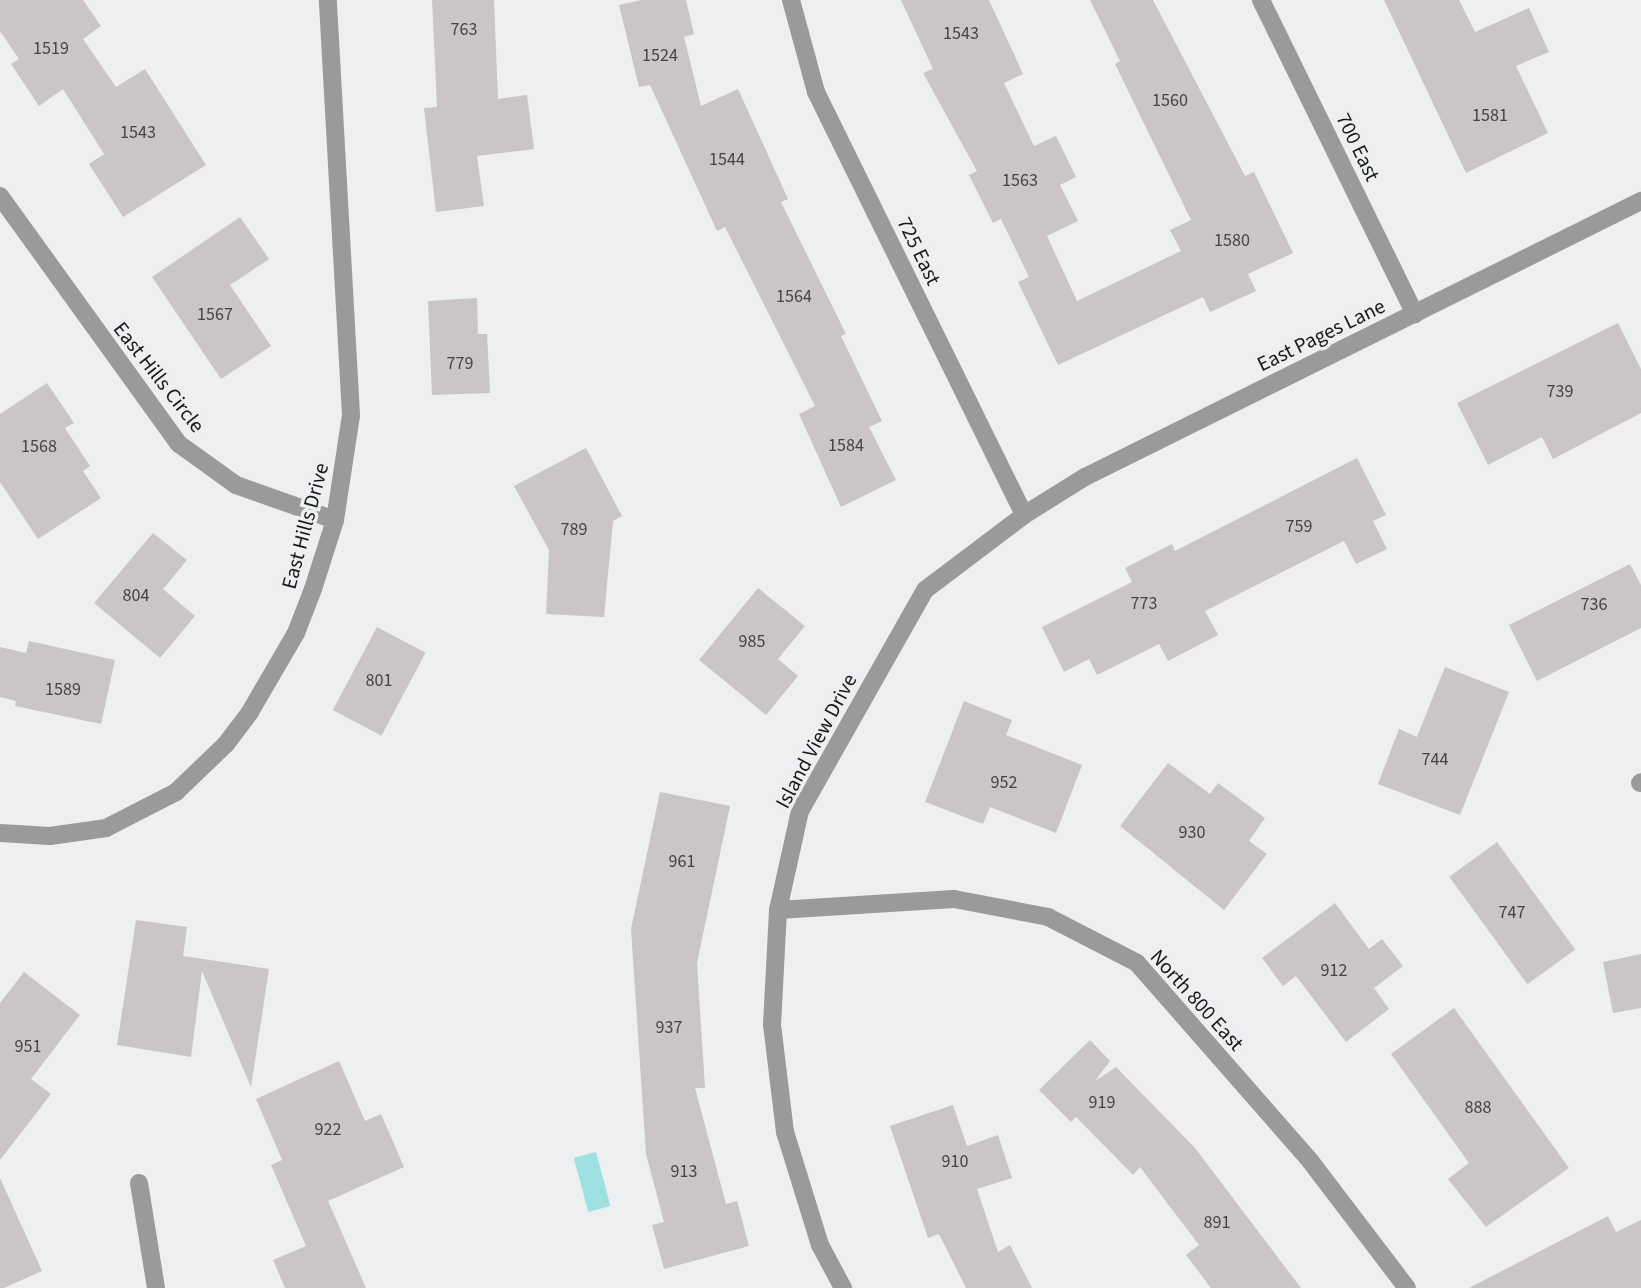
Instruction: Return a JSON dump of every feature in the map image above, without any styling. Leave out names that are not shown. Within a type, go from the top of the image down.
[{"type":"street","name":"East Hills Drive","points":[[0,833],[50,836],[106,828],[151,808],[202,770],[250,712],[285,653],[313,589],[335,520],[348,451],[351,378],[328,0]]},
{"type":"street","name":"725 East","points":[[791,0],[804,57],[826,114],[1024,515]]},
{"type":"street","name":"700 East","points":[[1261,0],[1415,314]]},
{"type":"street","name":"East Hills Circle","points":[[0,196],[179,444],[236,485],[335,520]]},
{"type":"street","name":"East Pages Lane","points":[[1024,515],[1085,477],[1641,201]]},
{"type":"street","name":"Island View Drive","points":[[843,1288],[820,1245],[785,1132],[772,1025],[778,910],[800,811],[925,590],[1024,515]]},
{"type":"street","name":"North 800 East","points":[[778,910],[954,899],[1048,917],[1137,963],[1311,1162],[1407,1288]]},
{"type":"street","points":[[139,1184],[156,1288]]},
{"type":"water","points":[[596,1152],[610,1206],[588,1212],[574,1158]]},
{"type":"building","points":[[0,0],[83,0],[101,26],[83,39],[116,87],[145,69],[206,165],[123,217],[89,164],[104,154],[63,89],[39,106],[11,64],[19,59],[0,31]]},
{"type":"building","points":[[432,0],[494,0],[498,99],[527,95],[534,149],[477,156],[484,206],[436,212],[424,108],[437,107]]},
{"type":"building","points":[[641,0],[686,0],[694,34],[684,37],[701,106],[738,89],[788,199],[781,202],[846,334],[841,336],[882,421],[869,427],[896,480],[841,507],[799,414],[815,406],[725,227],[717,231],[650,85],[639,87],[619,5]]},
{"type":"building","points":[[901,0],[989,0],[1023,74],[1004,83],[1034,146],[1056,136],[1076,177],[1060,185],[1078,221],[1047,236],[1077,301],[1181,251],[1170,230],[1191,220],[1115,64],[1120,61],[1090,0],[1153,0],[1245,176],[1254,172],[1293,253],[1248,274],[1256,291],[1210,312],[1203,297],[1058,365],[1018,282],[1029,277],[1001,219],[993,223],[969,175],[977,171],[923,73],[933,69]]},
{"type":"building","points":[[1384,0],[1459,0],[1475,32],[1529,8],[1549,52],[1516,66],[1548,133],[1466,173]]},
{"type":"building","points":[[240,217],[269,259],[230,285],[271,346],[221,379],[152,277]]},
{"type":"building","points":[[477,298],[478,334],[487,334],[490,393],[432,395],[428,301]]},
{"type":"building","points":[[1618,323],[1641,369],[1641,413],[1553,459],[1542,437],[1488,465],[1457,403]]},
{"type":"building","points":[[47,383],[74,423],[65,428],[90,466],[83,471],[101,498],[38,539],[0,482],[0,414]]},
{"type":"building","points":[[586,448],[622,516],[613,521],[604,617],[546,614],[549,550],[514,486]]},
{"type":"building","points":[[1357,458],[1386,515],[1373,521],[1387,549],[1356,564],[1344,541],[1205,611],[1218,635],[1168,661],[1159,644],[1097,675],[1089,659],[1064,672],[1042,627],[1132,582],[1125,568],[1172,544],[1175,551]]},
{"type":"building","points":[[153,533],[187,560],[163,589],[195,616],[160,658],[94,603]]},
{"type":"building","points":[[1630,564],[1641,585],[1641,628],[1537,681],[1509,625]]},
{"type":"building","points":[[758,588],[805,626],[778,659],[798,676],[766,715],[699,660]]},
{"type":"building","points":[[377,627],[426,653],[381,736],[333,710]]},
{"type":"building","points":[[29,641],[115,660],[101,724],[15,706],[16,701],[0,697],[0,647],[26,653]]},
{"type":"building","points":[[1445,667],[1509,692],[1460,815],[1378,784],[1399,729],[1417,737]]},
{"type":"building","points":[[964,701],[1012,720],[1006,735],[1082,765],[1056,833],[990,807],[983,824],[925,802]]},
{"type":"building","points":[[1168,763],[1210,794],[1218,783],[1265,818],[1249,841],[1267,854],[1224,910],[1120,826]]},
{"type":"building","points":[[660,792],[730,806],[697,963],[705,1088],[695,1088],[726,1204],[737,1201],[749,1246],[664,1269],[652,1225],[664,1222],[646,1154],[631,929]]},
{"type":"building","points":[[1497,842],[1575,950],[1527,984],[1449,877]]},
{"type":"building","points":[[1335,903],[1369,949],[1382,939],[1403,966],[1374,988],[1389,1009],[1346,1042],[1296,976],[1283,986],[1262,958]]},
{"type":"building","points":[[136,920],[187,927],[183,956],[269,969],[251,1087],[202,971],[191,1057],[117,1045]]},
{"type":"building","points":[[1641,954],[1641,1008],[1613,1013],[1603,962]]},
{"type":"building","points":[[24,972],[80,1015],[31,1079],[51,1094],[0,1160],[0,1003]]},
{"type":"building","points":[[1454,1008],[1569,1168],[1486,1227],[1448,1179],[1469,1163],[1391,1054]]},
{"type":"building","points":[[1090,1040],[1110,1061],[1095,1081],[1116,1067],[1195,1148],[1301,1288],[1211,1288],[1186,1255],[1199,1245],[1140,1167],[1133,1175],[1076,1117],[1071,1122],[1039,1090]]},
{"type":"building","points":[[339,1061],[365,1121],[381,1114],[404,1167],[328,1201],[366,1288],[285,1288],[273,1260],[306,1246],[271,1165],[282,1160],[256,1099]]},
{"type":"building","points":[[953,1105],[967,1146],[998,1135],[1012,1178],[977,1189],[998,1252],[1010,1245],[1032,1288],[966,1288],[939,1234],[928,1238],[890,1126]]},
{"type":"building","points":[[0,1178],[42,1271],[4,1288],[0,1288]]},
{"type":"building","points":[[1608,1216],[1616,1232],[1641,1220],[1641,1288],[1469,1288]]}]
